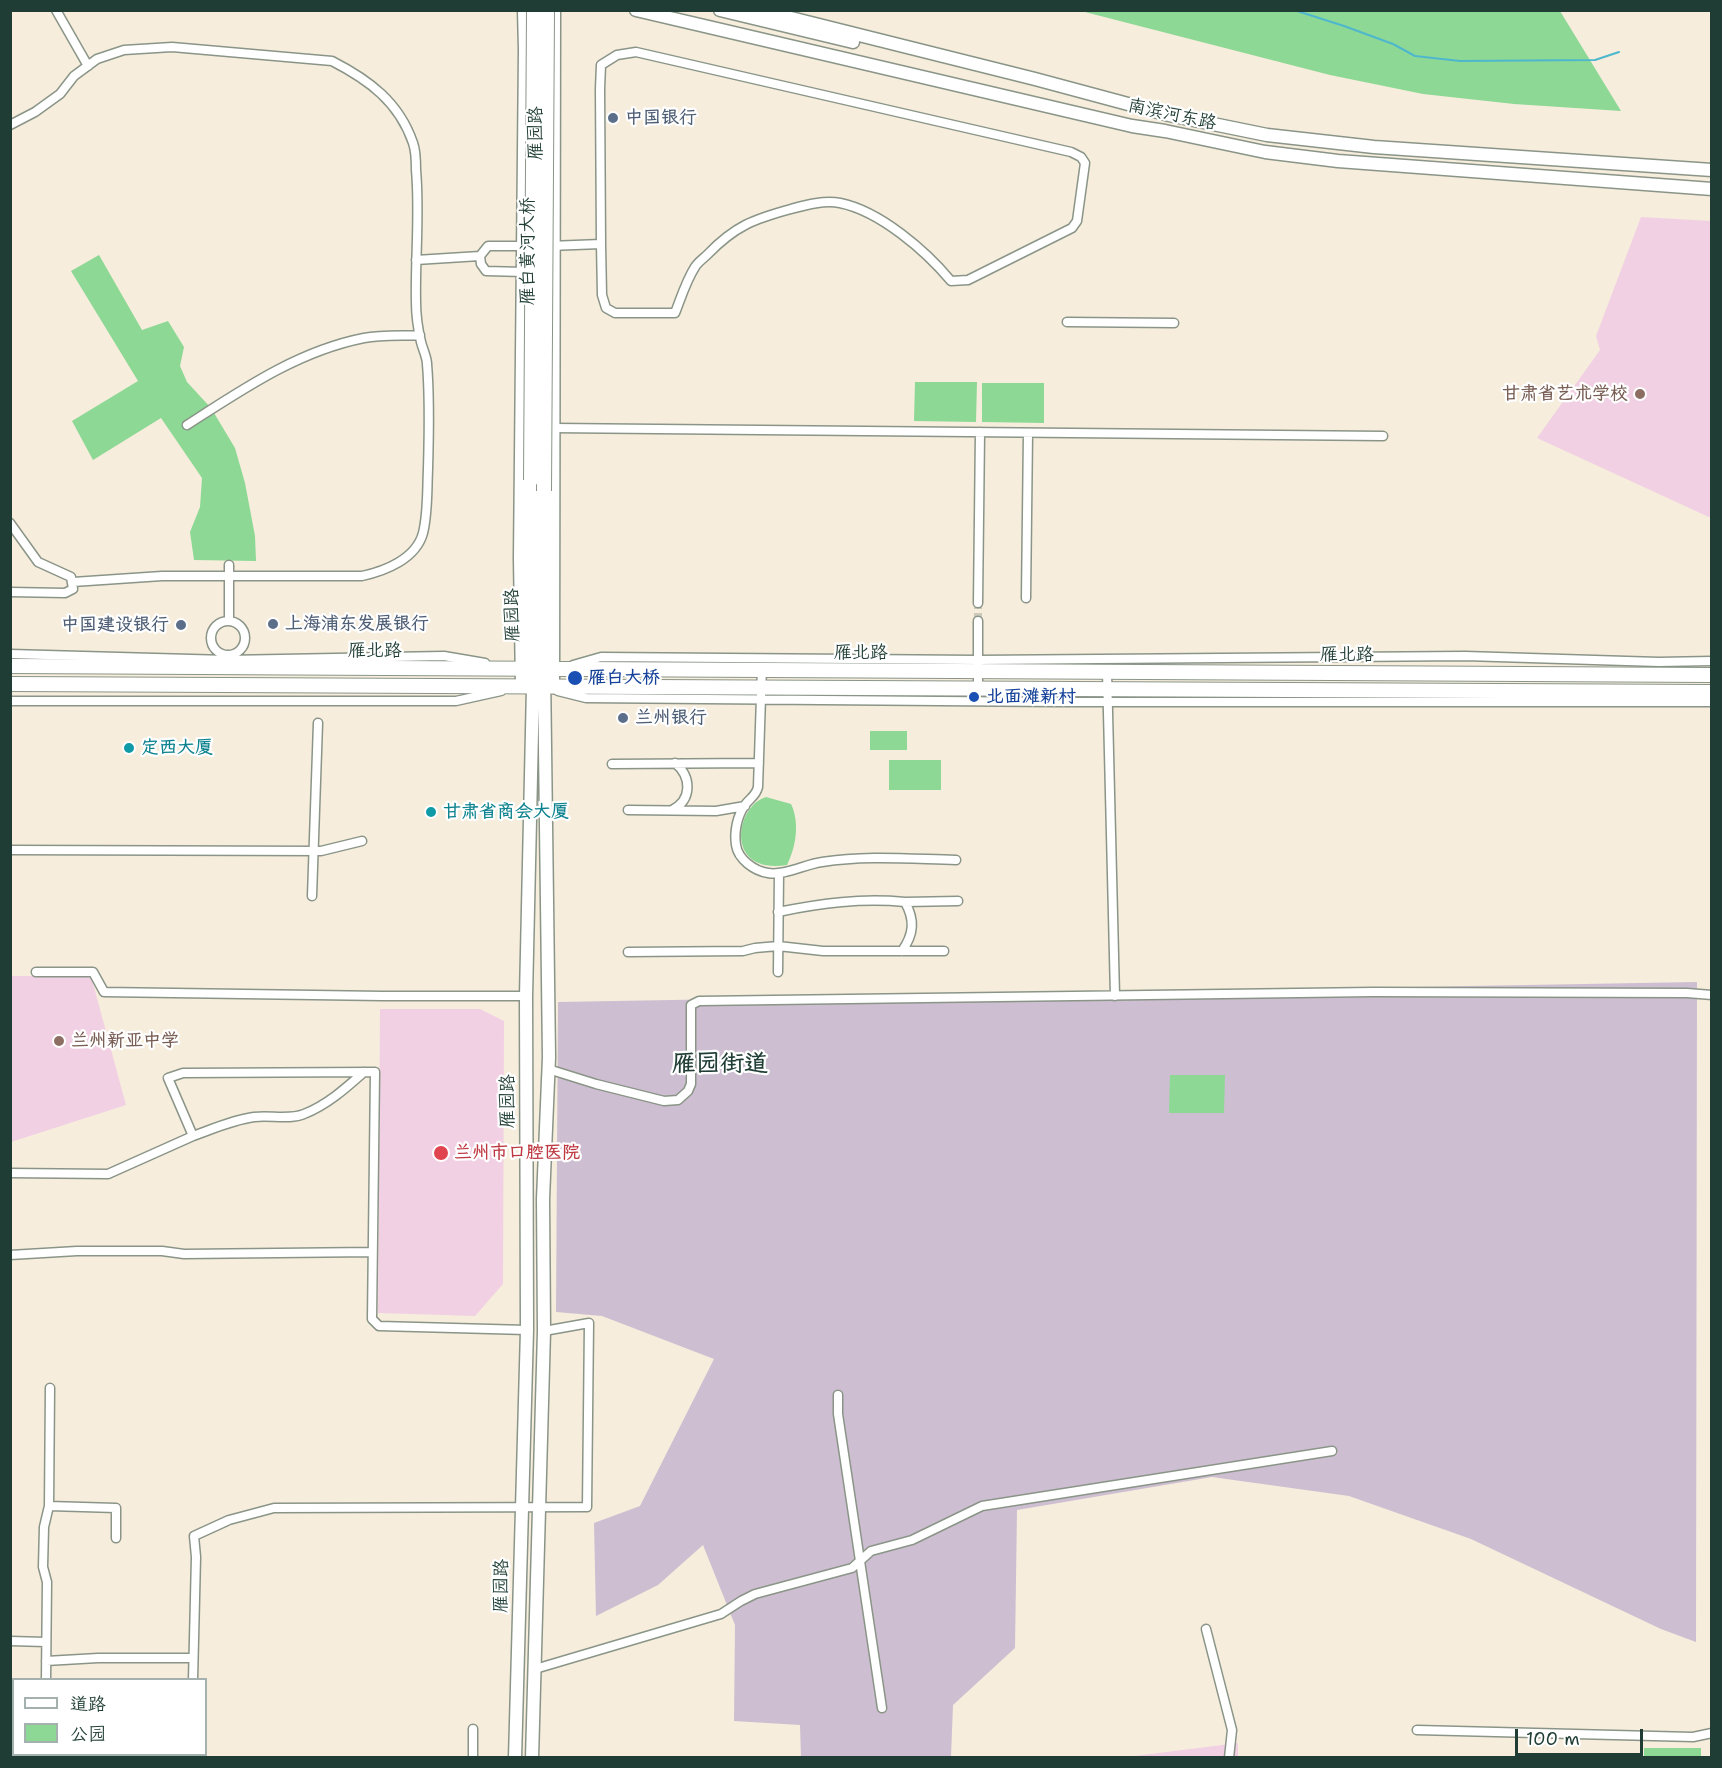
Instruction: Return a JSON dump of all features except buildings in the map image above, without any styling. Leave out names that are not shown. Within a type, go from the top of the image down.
[{"type":"main road","name":"雁园路","points":[[524,10],[524,272],[520,558],[538,670]]},
{"type":"main road","name":"雁白黄河大桥","points":[[531,480],[534,10]]},
{"type":"main road","name":"雁白黄河大桥","points":[[544,492],[547,10]]},
{"type":"main road","name":"雁园路","points":[[532,1758],[544,1331],[543,1199],[548,1069],[538,670],[553,428],[554,10]]},
{"type":"main road","name":"南滨河东路","points":[[636,10],[1089,114],[1132,126],[1301,157],[1707,188]]},
{"type":"main road","points":[[720,10],[1001,77],[1035,79]]},
{"type":"main road","name":"南滨河东路","points":[[759,10],[1200,123],[1302,141],[1709,170]]},
{"type":"main road","points":[[1089,114],[1094,94]]},
{"type":"main road","points":[[1707,188],[1709,170]]},
{"type":"main road","name":"雁园路","points":[[531,480],[530,627],[538,670]]},
{"type":"main road","name":"雁园路","points":[[515,1758],[527,1330],[526,996],[538,670],[542,628],[544,492]]},
{"type":"main road","name":"雁北路","points":[[10,666],[228,661],[538,670],[762,664],[978,666],[1107,672],[1712,675]]},
{"type":"main road","name":"雁北路","points":[[10,684],[538,687],[761,694],[1109,696],[1712,692]]},
{"type":"main road","points":[[527,1330],[544,1331]]},
{"type":"street","points":[[56,10],[88,66]]},
{"type":"street","points":[[10,125],[35,112],[60,94],[74,76],[97,59],[124,50],[172,47],[332,62],[355,73],[391,102],[405,124],[414,145],[419,201],[416,301],[420,335],[427,362],[429,436],[427,501],[423,535],[411,553],[392,566],[362,576],[151,576],[73,582]]},
{"type":"street","points":[[636,52],[1060,150],[1081,157],[1085,163],[1077,221],[1072,228],[968,280],[951,281],[937,264],[907,239],[870,214],[839,203],[810,204],[766,216],[738,227],[696,266],[675,313],[615,313],[606,308],[602,295],[601,244],[601,65],[617,55],[636,52]]},
{"type":"street","points":[[524,272],[486,271],[481,264],[480,256],[488,246],[601,244]]},
{"type":"street","points":[[416,260],[480,256]]},
{"type":"street","points":[[1067,322],[1174,323]]},
{"type":"street","points":[[187,425],[255,381],[313,352],[365,338],[420,335]]},
{"type":"street","points":[[553,428],[1383,436]]},
{"type":"street","points":[[978,603],[980,432]]},
{"type":"street","points":[[1026,598],[1028,433]]},
{"type":"street","points":[[10,523],[38,562],[71,577],[73,582],[73,589],[65,593],[10,592]]},
{"type":"street","points":[[229,565],[229,621]]},
{"type":"street","points":[[10,654],[228,661],[240,651],[246,639],[241,627],[229,621],[217,626],[211,638],[216,650],[228,661]]},
{"type":"street","points":[[978,621],[978,695]]},
{"type":"street","points":[[978,666],[1465,656],[1659,662],[1712,661]]},
{"type":"street","points":[[226,685],[228,661]]},
{"type":"street","points":[[762,664],[757,793],[745,806],[737,822],[735,839],[739,855],[760,871],[779,874],[821,862],[865,858],[956,860]]},
{"type":"street","points":[[1107,672],[1115,996]]},
{"type":"street","points":[[10,701],[456,701],[538,687]]},
{"type":"street","points":[[1109,696],[1712,702]]},
{"type":"street","points":[[312,896],[318,723]]},
{"type":"street","points":[[670,811],[684,801],[688,793],[686,776],[674,763]]},
{"type":"street","points":[[612,764],[759,763]]},
{"type":"street","points":[[628,810],[716,811],[745,806]]},
{"type":"street","points":[[10,850],[321,851],[362,840]]},
{"type":"street","points":[[778,972],[779,874]]},
{"type":"street","points":[[778,912],[816,904],[873,899],[905,902],[958,901]]},
{"type":"street","points":[[902,951],[912,932],[913,922],[905,902]]},
{"type":"street","points":[[628,952],[744,951],[778,946],[823,951],[944,951]]},
{"type":"street","points":[[36,972],[93,972],[104,992],[526,996]]},
{"type":"street","points":[[548,1069],[664,1101],[678,1100],[688,1091],[691,1084],[691,1005],[699,1001],[1373,992],[1712,995]]},
{"type":"street","points":[[10,1173],[108,1174],[235,1120],[301,1116],[342,1092],[364,1072]]},
{"type":"street","points":[[193,1136],[168,1077],[183,1073],[375,1072],[372,1319],[379,1326],[527,1330]]},
{"type":"street","points":[[10,1255],[77,1251],[162,1251],[184,1254],[372,1252]]},
{"type":"street","points":[[193,1678],[196,1557],[194,1536],[229,1521],[274,1509],[587,1507],[589,1323],[544,1331]]},
{"type":"street","points":[[46,1678],[47,1582],[43,1567],[44,1527],[49,1506],[50,1388]]},
{"type":"street","points":[[838,1395],[838,1414],[882,1708]]},
{"type":"street","points":[[535,1669],[721,1614],[755,1594],[852,1568],[871,1551],[912,1540],[982,1506],[1332,1451]]},
{"type":"street","points":[[49,1506],[116,1508],[116,1538]]},
{"type":"street","points":[[1206,1629],[1232,1730],[1229,1758]]},
{"type":"street","points":[[10,1641],[46,1642]]},
{"type":"street","points":[[46,1661],[98,1658],[193,1658]]},
{"type":"street","points":[[473,1729],[473,1758]]},
{"type":"street","points":[[1417,1730],[1693,1737],[1712,1733]]},
{"type":"shaded area","name":"甘肃省艺术学校","points":[[1641,217],[1711,221],[1711,518],[1537,438],[1600,350],[1596,336]]},
{"type":"shaded area","name":"兰州新亚中学","points":[[10,976],[91,976],[126,1105],[11,1142]]},
{"type":"shaded area","points":[[1697,982],[1696,1642],[1661,1629],[1471,1539],[1349,1496],[1212,1477],[1017,1510],[1015,1648],[953,1705],[951,1757],[801,1757],[800,1725],[734,1721],[735,1625],[703,1545],[658,1585],[596,1616],[594,1523],[640,1506],[714,1359],[602,1316],[556,1312],[558,1002]]},
{"type":"shaded area","name":"兰州市口腔医院","points":[[380,1009],[480,1009],[504,1021],[503,1284],[475,1316],[378,1313]]},
{"type":"shaded area","points":[[1238,1743],[1238,1757],[1126,1757]]},
{"type":"green space","points":[[1081,11],[1560,11],[1621,111],[1514,104],[1423,94],[1330,75]]},
{"type":"green space","points":[[99,255],[142,330],[168,321],[184,347],[180,366],[187,382],[211,408],[235,448],[245,483],[255,536],[256,561],[194,560],[190,532],[200,507],[202,478],[161,418],[93,460],[72,421],[138,381],[71,271]]},
{"type":"green space","points":[[915,382],[977,382],[976,422],[914,421]]},
{"type":"green space","points":[[982,383],[1044,383],[1044,423],[982,422]]},
{"type":"green space","points":[[870,731],[907,731],[907,750],[870,750]]},
{"type":"green space","points":[[889,760],[941,760],[941,790],[889,790]]},
{"type":"green space","points":[[766,797],[791,804],[794,811],[796,835],[787,865],[767,865],[753,860],[744,850],[741,838],[742,825],[747,813],[755,803]]},
{"type":"green space","points":[[1170,1075],[1225,1075],[1224,1113],[1169,1113]]},
{"type":"green space","points":[[1644,1748],[1701,1748],[1701,1757],[1644,1757]]},
{"type":"waterway","points":[[1294,10],[1393,44],[1415,56],[1460,61],[1595,60],[1619,52]]},
{"type":"tunnel","points":[[978,603],[978,621]]},
{"type":"place","name":"中国银行","points":[[613,118]]},
{"type":"place","name":"甘肃省艺术学校","points":[[1640,394]]},
{"type":"place","name":"上海浦东发展银行","points":[[273,624]]},
{"type":"place","name":"中国建设银行","points":[[181,625]]},
{"type":"place","name":"雁白大桥","points":[[575,678]]},
{"type":"place","name":"北面滩新村","points":[[974,697]]},
{"type":"place","name":"兰州银行","points":[[623,718]]},
{"type":"place","name":"定西大厦","points":[[129,748]]},
{"type":"place","name":"甘肃省商会大厦","points":[[431,812]]},
{"type":"place","name":"兰州新亚中学","points":[[59,1041]]},
{"type":"place","name":"兰州市口腔医院","points":[[441,1153]]},
{"type":"district","name":"雁园街道","points":[[720,1065]]}]
